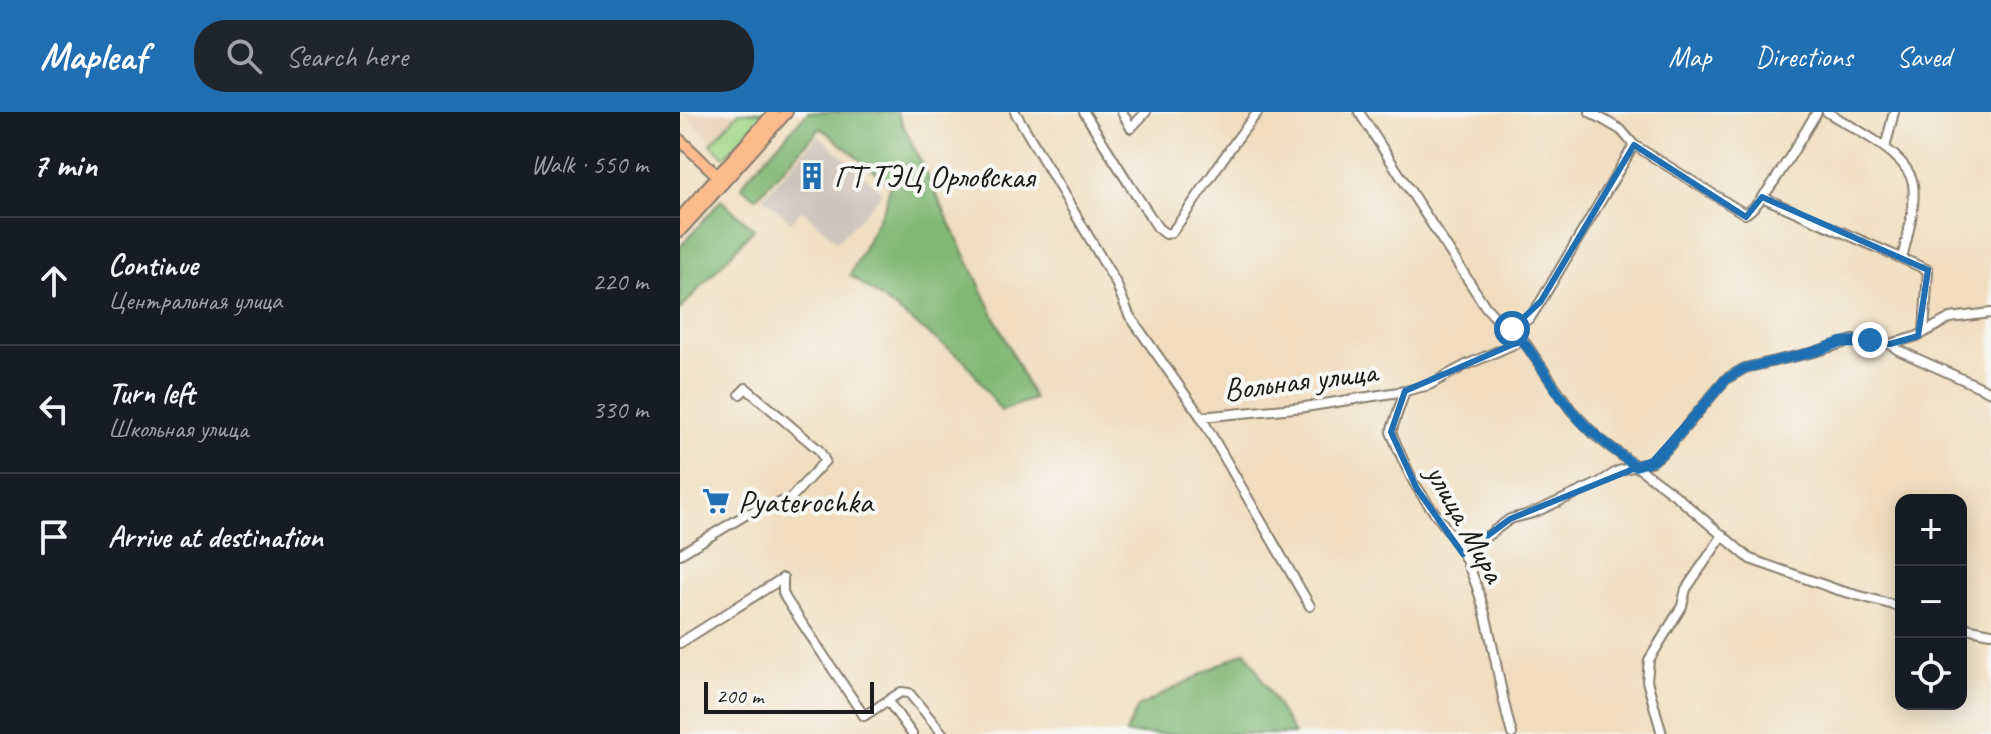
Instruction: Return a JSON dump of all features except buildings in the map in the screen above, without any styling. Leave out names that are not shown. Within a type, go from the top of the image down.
[{"type":"main road","points":[[680,231],[774,112]]},
{"type":"main road","points":[[680,218],[787,112]]},
{"type":"main road","points":[[680,140],[721,178]]},
{"type":"street","points":[[1015,112],[1116,283],[1129,315],[1201,417],[1310,606]]},
{"type":"street","points":[[1084,112],[1154,222],[1168,234],[1203,193],[1219,163],[1258,112]]},
{"type":"street","points":[[1122,112],[1131,128],[1146,112]]},
{"type":"street","points":[[1359,112],[1485,306],[1501,324],[1512,329],[1523,340],[1571,410],[1597,437],[1675,495],[1750,559],[1838,590],[1895,605]]},
{"type":"street","points":[[1594,113],[1621,130],[1634,145],[1745,214],[1762,197],[1817,112]]},
{"type":"street","points":[[1827,112],[1885,148],[1911,178],[1913,199],[1902,258]]},
{"type":"street","points":[[1885,148],[1894,112]]},
{"type":"street","points":[[1512,329],[1530,318],[1634,145]]},
{"type":"street","points":[[1762,197],[1928,270],[1924,332]]},
{"type":"street","points":[[1890,344],[1924,332],[1950,318],[1991,313]]},
{"type":"street","name":"Вольная улица","points":[[1201,417],[1305,407],[1405,391],[1429,385],[1523,340]]},
{"type":"street","points":[[1463,554],[1510,519],[1533,513],[1618,471],[1653,461],[1726,379],[1745,368],[1814,352],[1841,342],[1870,340],[1890,344],[1991,392]]},
{"type":"street","points":[[680,554],[747,514],[790,499],[825,461],[819,450],[746,388],[740,394]]},
{"type":"street","name":"улица Мира","points":[[1405,391],[1391,432],[1417,489],[1463,554],[1483,600],[1493,641],[1499,690],[1512,734]]},
{"type":"street","points":[[1662,734],[1646,669],[1682,606],[1686,589],[1723,535]]},
{"type":"street","points":[[680,643],[783,578],[786,599],[864,716],[901,692],[909,693],[943,734]]},
{"type":"street","points":[[1967,628],[1991,633]]},
{"type":"street","points":[[888,701],[912,734]]},
{"type":"highlighted area","points":[[1634,145],[1746,217],[1762,197],[1928,270],[1918,336],[1890,344],[1841,342],[1745,368],[1726,379],[1653,461],[1510,519],[1463,554],[1417,489],[1391,432],[1405,391],[1523,340],[1512,329],[1541,301]]},
{"type":"shaded area","points":[[681,112],[739,112],[713,142]]},
{"type":"shaded area","points":[[819,135],[883,193],[837,242],[802,210],[791,222],[763,197]]},
{"type":"green space","points":[[739,112],[767,112],[724,157],[711,144]]},
{"type":"green space","points":[[808,112],[897,112],[1034,399],[1001,411],[965,361],[850,275],[886,204],[890,184],[821,128],[756,198],[742,187],[749,175]]},
{"type":"green space","points":[[721,200],[754,229],[680,310],[680,247]]},
{"type":"green space","points":[[1246,651],[1294,734],[1125,734],[1138,707]]},
{"type":"place","name":"ГТ ТЭЦ Орловская","points":[[812,176]]},
{"type":"place","name":"Pyaterochka","points":[[716,501]]},
{"type":"route","points":[[1512,329],[1534,355],[1571,410],[1597,437],[1635,466],[1653,461],[1666,450],[1726,379],[1745,368],[1814,352],[1841,342],[1870,340]]}]
